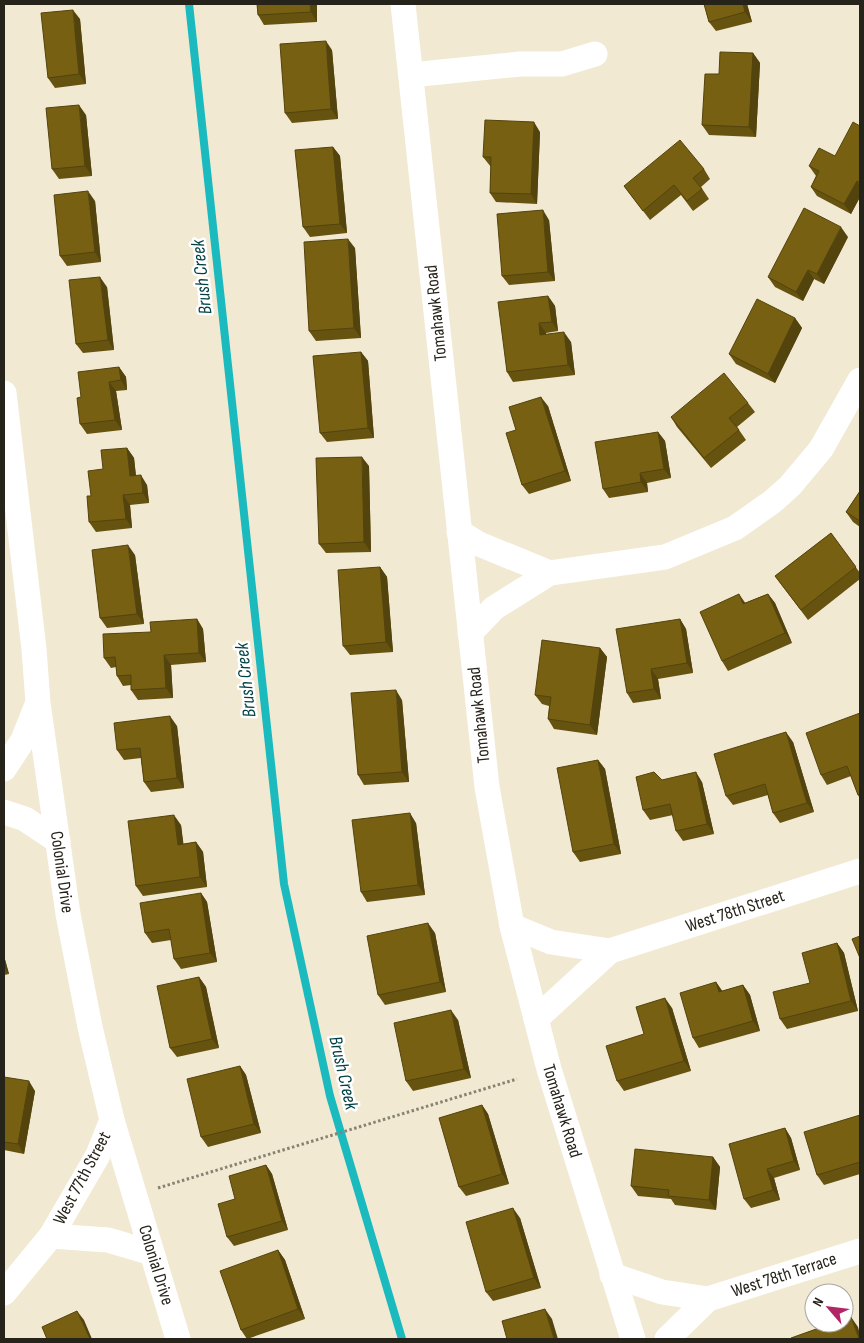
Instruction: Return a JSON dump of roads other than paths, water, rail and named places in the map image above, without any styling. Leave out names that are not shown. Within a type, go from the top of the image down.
[{"type":"street","name":"Tomahawk Road","points":[[404,4],[486,787],[512,926],[536,1019],[612,1275],[633,1339]]},
{"type":"street","points":[[411,75],[520,64],[562,64],[595,54]]},
{"type":"street","points":[[470,633],[494,608],[550,573],[665,556],[735,528],[772,502],[796,478],[821,448],[860,380]]},
{"type":"street","name":"Colonial Drive","points":[[4,396],[34,649],[38,703],[68,914],[90,1027],[112,1120],[178,1339]]},
{"type":"street","points":[[459,532],[479,544],[550,573]]},
{"type":"street","points":[[4,768],[23,740],[38,703]]},
{"type":"street","points":[[4,812],[25,819],[58,841]]},
{"type":"street","name":"West 78th Street","points":[[536,1019],[610,951],[860,871]]},
{"type":"street","name":"West 78th Street","points":[[512,926],[552,942],[610,951]]},
{"type":"street","name":"West 77th Street","points":[[4,1293],[51,1236],[91,1169],[112,1120]]},
{"type":"street","name":"West 77th Street","points":[[51,1236],[108,1240],[152,1253]]},
{"type":"street","name":"West 78th Terrace","points":[[612,1275],[662,1292],[708,1299],[860,1251]]},
{"type":"street","name":"West 78th Terrace","points":[[667,1339],[708,1299]]},
{"type":"waterway","name":"Brush Creek","points":[[189,4],[284,884],[330,1096],[402,1339]]}]
